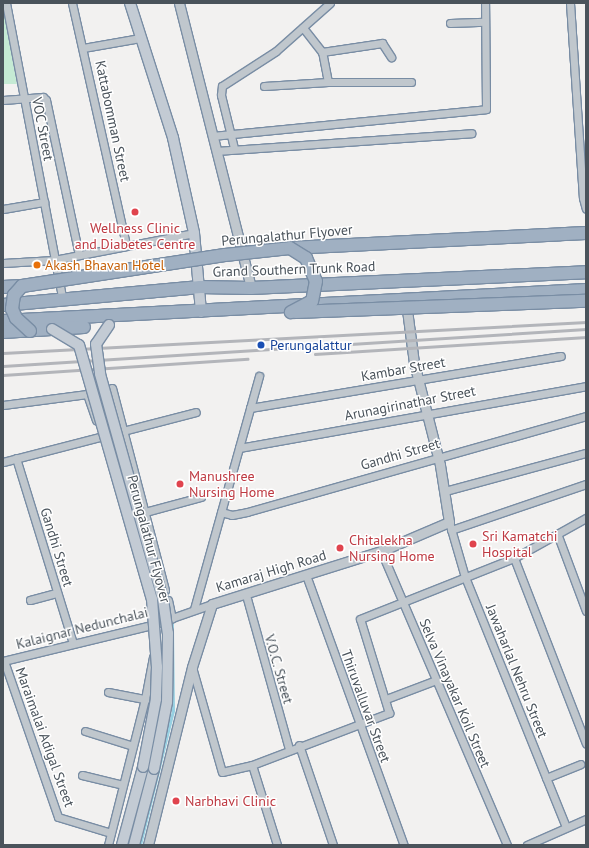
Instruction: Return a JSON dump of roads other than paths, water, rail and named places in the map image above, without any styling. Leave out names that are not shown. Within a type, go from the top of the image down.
[{"type":"highway","name":"Perungalathur Flyover","points":[[3,287],[22,286],[224,255],[290,248],[581,232]]},
{"type":"highway","points":[[290,248],[306,258],[316,281],[312,301],[291,312]]},
{"type":"highway","name":"Grand Southern Trunk Road","points":[[3,305],[63,301],[200,287],[251,288],[586,272]]},
{"type":"highway","points":[[22,286],[14,295],[12,309],[16,318],[30,331]]},
{"type":"highway","points":[[3,322],[586,290]]},
{"type":"highway","points":[[3,332],[291,312],[586,301]]},
{"type":"main road","points":[[130,3],[173,138],[194,233],[200,287],[201,312]]},
{"type":"main road","name":"Perungalathur Flyover","points":[[109,325],[96,344],[100,374],[163,599],[168,633],[167,702],[154,769],[134,845]]},
{"type":"main road","name":"Perungalathur Flyover","points":[[52,329],[79,344],[152,599],[157,667],[156,699],[142,767],[122,845]]},
{"type":"street","name":"VOC Street","points":[[6,3],[63,301]]},
{"type":"street","name":"Kattabomman Street","points":[[72,3],[126,245]]},
{"type":"street","points":[[179,3],[251,288]]},
{"type":"street","points":[[234,148],[221,95],[222,86],[303,28],[330,3]]},
{"type":"street","points":[[212,136],[231,132],[486,109],[485,3]]},
{"type":"street","points":[[570,3],[586,209]]},
{"type":"street","points":[[450,23],[486,22]]},
{"type":"street","points":[[303,28],[322,52],[328,82]]},
{"type":"street","points":[[83,48],[140,38]]},
{"type":"street","points":[[322,52],[382,43],[391,57]]},
{"type":"street","points":[[264,86],[328,82],[411,82]]},
{"type":"street","points":[[3,100],[46,100],[79,255]]},
{"type":"street","points":[[216,151],[234,148],[472,133]]},
{"type":"street","points":[[3,209],[44,202]]},
{"type":"street","points":[[3,263],[54,260],[194,233]]},
{"type":"street","points":[[405,300],[418,379],[438,457],[450,526],[586,484]]},
{"type":"street","name":"Kambar Street","points":[[250,408],[561,356]]},
{"type":"street","points":[[194,609],[259,376]]},
{"type":"street","name":"Arunagirinathar Street","points":[[239,448],[426,413],[586,386]]},
{"type":"street","points":[[112,388],[121,431],[145,512],[172,619]]},
{"type":"street","points":[[3,405],[87,394],[132,535],[150,600],[153,658],[146,699],[108,845]]},
{"type":"street","points":[[3,462],[196,412]]},
{"type":"street","name":"Gandhi Street","points":[[221,512],[232,514],[247,512],[586,416]]},
{"type":"street","points":[[445,491],[586,453]]},
{"type":"street","name":"Gandhi Street","points":[[16,458],[73,643]]},
{"type":"street","points":[[145,512],[201,497]]},
{"type":"street","points":[[192,667],[222,772],[252,765],[298,745],[389,713],[386,699],[360,619],[514,558],[558,536],[586,518]]},
{"type":"street","name":"Kamaraj High Road","points":[[148,845],[192,667],[212,604],[246,596],[381,551],[450,526]]},
{"type":"street","name":"Jawaharlal Nehru Street","points":[[450,526],[465,577],[566,827]]},
{"type":"street","points":[[558,536],[586,611]]},
{"type":"street","name":"Selva Vinayakar Koil Street","points":[[381,551],[507,845]]},
{"type":"street","points":[[514,558],[586,744]]},
{"type":"street","name":"Thiruvalluvar Street","points":[[306,575],[404,845]]},
{"type":"street","points":[[30,600],[58,593]]},
{"type":"street","name":"V.O.C. Street","points":[[246,596],[289,749]]},
{"type":"street","name":"Kalaignar Nedunchalai","points":[[4,661],[152,625],[172,619],[194,609],[212,604]]},
{"type":"street","name":"Maraimalai Adigal Street","points":[[4,661],[58,817],[110,833]]},
{"type":"street","points":[[386,699],[436,680]]},
{"type":"street","points":[[108,692],[146,699]]},
{"type":"street","points":[[85,731],[133,746]]},
{"type":"street","points":[[298,745],[333,845]]},
{"type":"street","points":[[546,778],[580,764]]},
{"type":"street","points":[[252,765],[277,845]]},
{"type":"street","points":[[82,775],[123,785]]},
{"type":"street","points":[[527,845],[586,819]]},
{"type":"waterway","points":[[140,845],[173,711],[172,624]]},
{"type":"railway","points":[[3,353],[586,322]]},
{"type":"railway","points":[[3,366],[586,329]]},
{"type":"railway","points":[[315,354],[586,337]]},
{"type":"railway","points":[[3,375],[247,359]]},
{"type":"place","name":"Wellness Clinic and Diabetes Centre","points":[[135,212]]},
{"type":"place","name":"Akash Bhavan Hotel","points":[[37,265]]},
{"type":"place","name":"Perungalattur","points":[[261,345]]},
{"type":"place","name":"Manushree Nursing Home","points":[[180,484]]},
{"type":"place","name":"Sri Kamatchi Hospital","points":[[473,544]]},
{"type":"place","name":"Chitalekha Nursing Home","points":[[340,548]]},
{"type":"place","name":"Narbhavi Clinic","points":[[176,801]]}]
